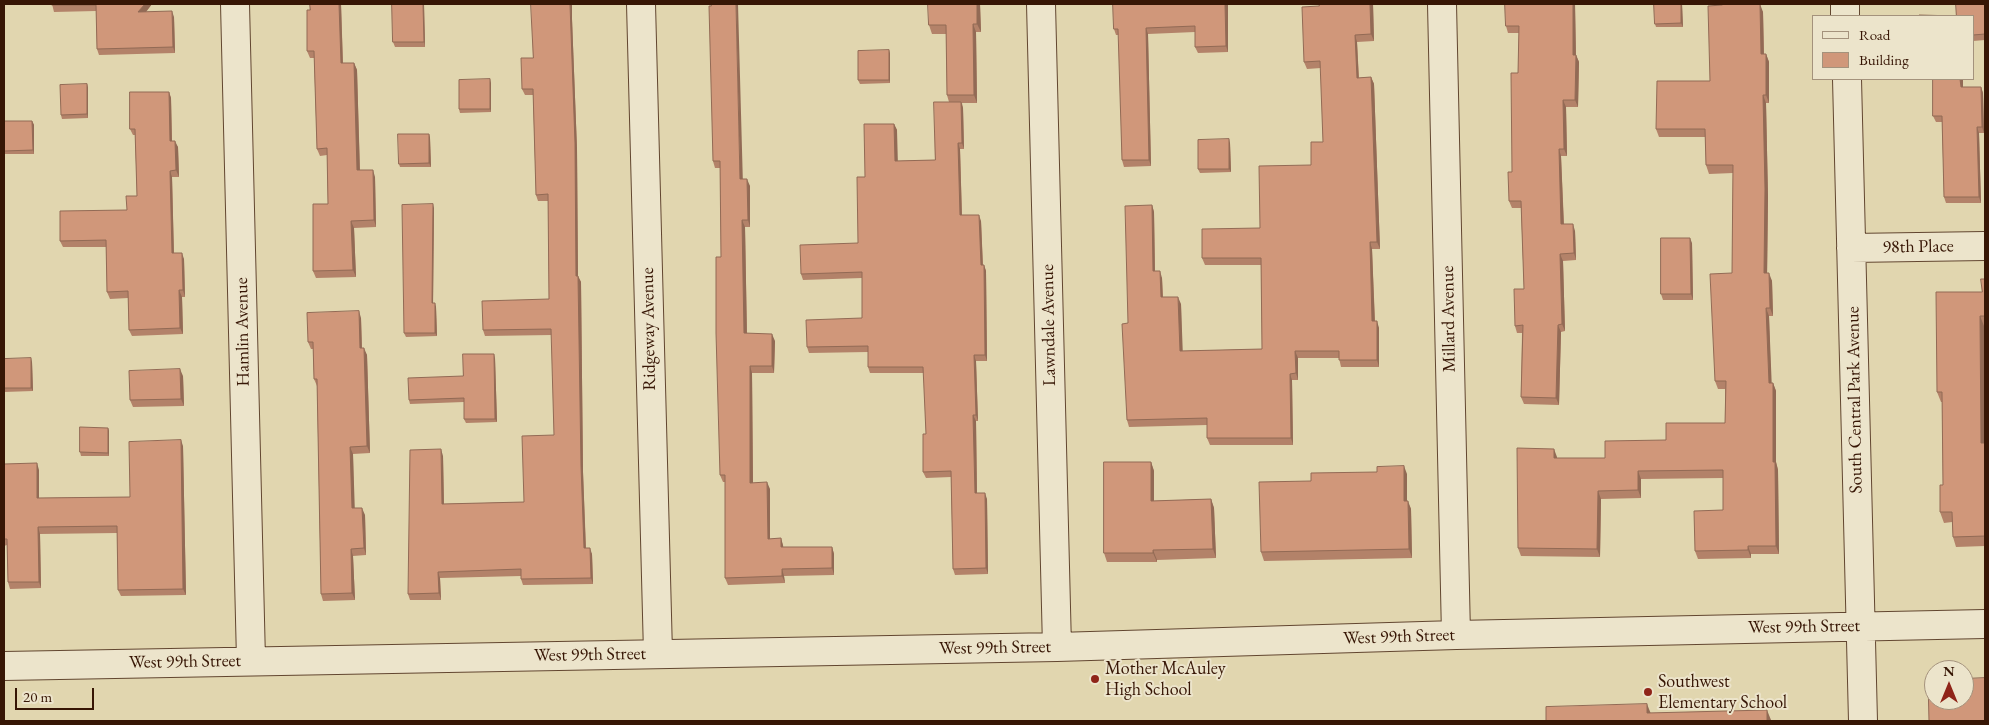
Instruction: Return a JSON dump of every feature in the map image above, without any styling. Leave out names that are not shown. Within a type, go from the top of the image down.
[{"type":"street","name":"Hamlin Avenue","points":[[235,4],[251,660]]},
{"type":"street","name":"Ridgeway Avenue","points":[[641,4],[658,653]]},
{"type":"street","name":"Lawndale Avenue","points":[[1041,4],[1057,647]]},
{"type":"street","name":"Millard Avenue","points":[[1442,4],[1456,635]]},
{"type":"street","name":"South Central Park Avenue","points":[[1847,80],[1863,721]]},
{"type":"street","name":"98th Place","points":[[1851,248],[1985,246]]},
{"type":"street","name":"West 99th Street","points":[[4,666],[251,660],[1057,647],[1456,635],[1985,624]]},
{"type":"building","points":[[52,4],[145,4],[138,12],[172,11],[173,47],[97,49],[96,5]]},
{"type":"building","points":[[310,4],[339,4],[341,63],[354,63],[357,170],[373,170],[374,220],[351,221],[353,270],[313,271],[313,204],[328,204],[327,148],[317,149],[314,51],[307,51],[307,10],[310,10]]},
{"type":"building","points":[[392,4],[423,4],[424,42],[393,42]]},
{"type":"building","points":[[531,4],[570,4],[584,548],[590,548],[591,578],[521,579],[521,569],[438,572],[439,593],[408,594],[410,450],[441,449],[442,504],[524,502],[522,436],[554,435],[551,329],[483,330],[482,301],[549,299],[548,194],[536,195],[533,89],[522,89],[521,58],[533,58]]},
{"type":"building","points":[[711,4],[736,4],[740,179],[747,179],[748,220],[742,220],[744,333],[772,334],[772,366],[750,366],[750,483],[767,482],[768,539],[781,538],[781,547],[832,547],[832,568],[782,569],[782,576],[725,578],[725,475],[720,475],[716,333],[716,257],[721,257],[720,161],[713,161],[709,6]]},
{"type":"building","points":[[928,4],[977,4],[977,24],[973,24],[974,95],[947,95],[946,25],[929,25]]},
{"type":"building","points":[[1113,4],[1225,4],[1226,46],[1195,47],[1195,26],[1146,28],[1149,160],[1122,160],[1118,29],[1114,29]]},
{"type":"building","points":[[1319,4],[1370,4],[1371,34],[1355,35],[1357,78],[1371,77],[1377,242],[1370,242],[1372,321],[1377,321],[1377,360],[1339,360],[1339,351],[1295,351],[1296,373],[1290,374],[1291,438],[1207,438],[1207,418],[1127,420],[1122,324],[1128,323],[1125,206],[1152,205],[1153,271],[1160,271],[1161,297],[1178,297],[1180,351],[1262,349],[1261,258],[1202,258],[1202,229],[1260,228],[1259,166],[1311,165],[1311,142],[1323,142],[1320,61],[1304,62],[1302,7],[1319,6]]},
{"type":"building","points":[[1505,4],[1573,4],[1573,55],[1576,55],[1575,100],[1563,100],[1564,149],[1559,149],[1561,224],[1573,224],[1574,253],[1560,254],[1562,324],[1558,325],[1556,398],[1521,397],[1523,325],[1515,326],[1514,289],[1524,289],[1521,201],[1509,201],[1508,172],[1512,172],[1511,73],[1518,73],[1519,26],[1506,26]]},
{"type":"building","points":[[1654,4],[1681,4],[1681,23],[1655,24]]},
{"type":"building","points":[[1760,4],[1761,54],[1766,54],[1766,95],[1763,95],[1764,273],[1769,273],[1770,308],[1766,308],[1769,383],[1773,383],[1776,546],[1748,546],[1748,550],[1695,551],[1694,511],[1723,510],[1723,470],[1638,471],[1638,490],[1598,491],[1597,549],[1518,548],[1517,448],[1554,449],[1554,458],[1605,458],[1605,441],[1666,440],[1666,423],[1725,423],[1726,381],[1715,381],[1710,274],[1732,273],[1733,165],[1706,165],[1705,129],[1656,129],[1657,81],[1710,81],[1708,6]]},
{"type":"building","points":[[1956,4],[1985,4],[1985,34],[1974,35],[1974,15],[1956,15]]},
{"type":"building","points":[[889,50],[889,80],[858,80],[858,51]]},
{"type":"building","points":[[490,79],[490,109],[459,109],[459,80]]},
{"type":"building","points":[[1933,80],[1960,80],[1961,87],[1981,87],[1982,127],[1977,127],[1979,197],[1944,197],[1942,116],[1933,116]]},
{"type":"building","points":[[87,84],[87,114],[61,115],[60,85]]},
{"type":"building","points":[[130,92],[169,92],[170,141],[175,141],[176,170],[170,171],[172,253],[182,253],[183,290],[179,290],[180,328],[129,330],[128,291],[107,292],[106,240],[60,241],[60,211],[127,210],[126,196],[137,196],[135,129],[130,129]]},
{"type":"building","points":[[934,102],[961,102],[962,143],[958,143],[960,215],[979,215],[981,265],[984,265],[985,355],[974,355],[976,415],[973,415],[975,493],[985,493],[986,568],[953,569],[951,471],[923,472],[923,434],[926,434],[923,367],[868,367],[868,346],[807,347],[806,320],[862,318],[862,272],[801,274],[800,245],[858,243],[857,177],[865,177],[864,124],[894,124],[895,161],[935,160]]},
{"type":"building","points":[[4,121],[32,121],[33,150],[4,151]]},
{"type":"building","points":[[398,134],[429,134],[429,163],[399,164]]},
{"type":"building","points":[[1229,139],[1229,169],[1198,169],[1198,140]]},
{"type":"building","points":[[433,204],[432,303],[435,303],[435,333],[404,333],[402,205]]},
{"type":"building","points":[[1661,238],[1690,238],[1691,294],[1661,294]]},
{"type":"building","points":[[1981,279],[1985,279],[1985,316],[1980,316],[1981,443],[1985,443],[1985,536],[1953,537],[1952,512],[1940,512],[1940,485],[1943,485],[1942,392],[1937,392],[1936,292],[1982,292]]},
{"type":"building","points":[[359,311],[360,348],[364,348],[367,446],[350,447],[352,508],[362,508],[364,548],[351,549],[352,593],[321,594],[317,379],[314,379],[313,342],[308,342],[307,313]]},
{"type":"building","points":[[463,354],[494,354],[495,419],[464,419],[464,398],[409,400],[408,378],[463,376]]},
{"type":"building","points":[[31,358],[31,388],[4,388],[4,359]]},
{"type":"building","points":[[180,369],[181,399],[130,400],[129,371]]},
{"type":"building","points":[[80,427],[108,428],[108,453],[80,452]]},
{"type":"building","points":[[181,440],[183,589],[118,590],[117,526],[38,527],[39,582],[8,582],[7,539],[4,539],[4,464],[37,463],[37,498],[130,497],[129,442]]},
{"type":"building","points":[[1104,462],[1151,462],[1151,501],[1211,499],[1213,549],[1153,550],[1153,553],[1104,553]]},
{"type":"building","points":[[1404,466],[1404,501],[1408,501],[1409,549],[1261,552],[1259,482],[1311,481],[1311,473],[1377,472],[1377,467]]},
{"type":"building","points":[[1985,678],[1985,721],[1929,721],[1929,710],[1974,710],[1974,679]]},
{"type":"building","points":[[1647,704],[1647,713],[1767,710],[1767,721],[1546,721],[1546,707]]},
{"type":"place","name":"Mother McAuley High School","points":[[1095,679]]},
{"type":"place","name":"Southwest Elementary School","points":[[1648,692]]}]
